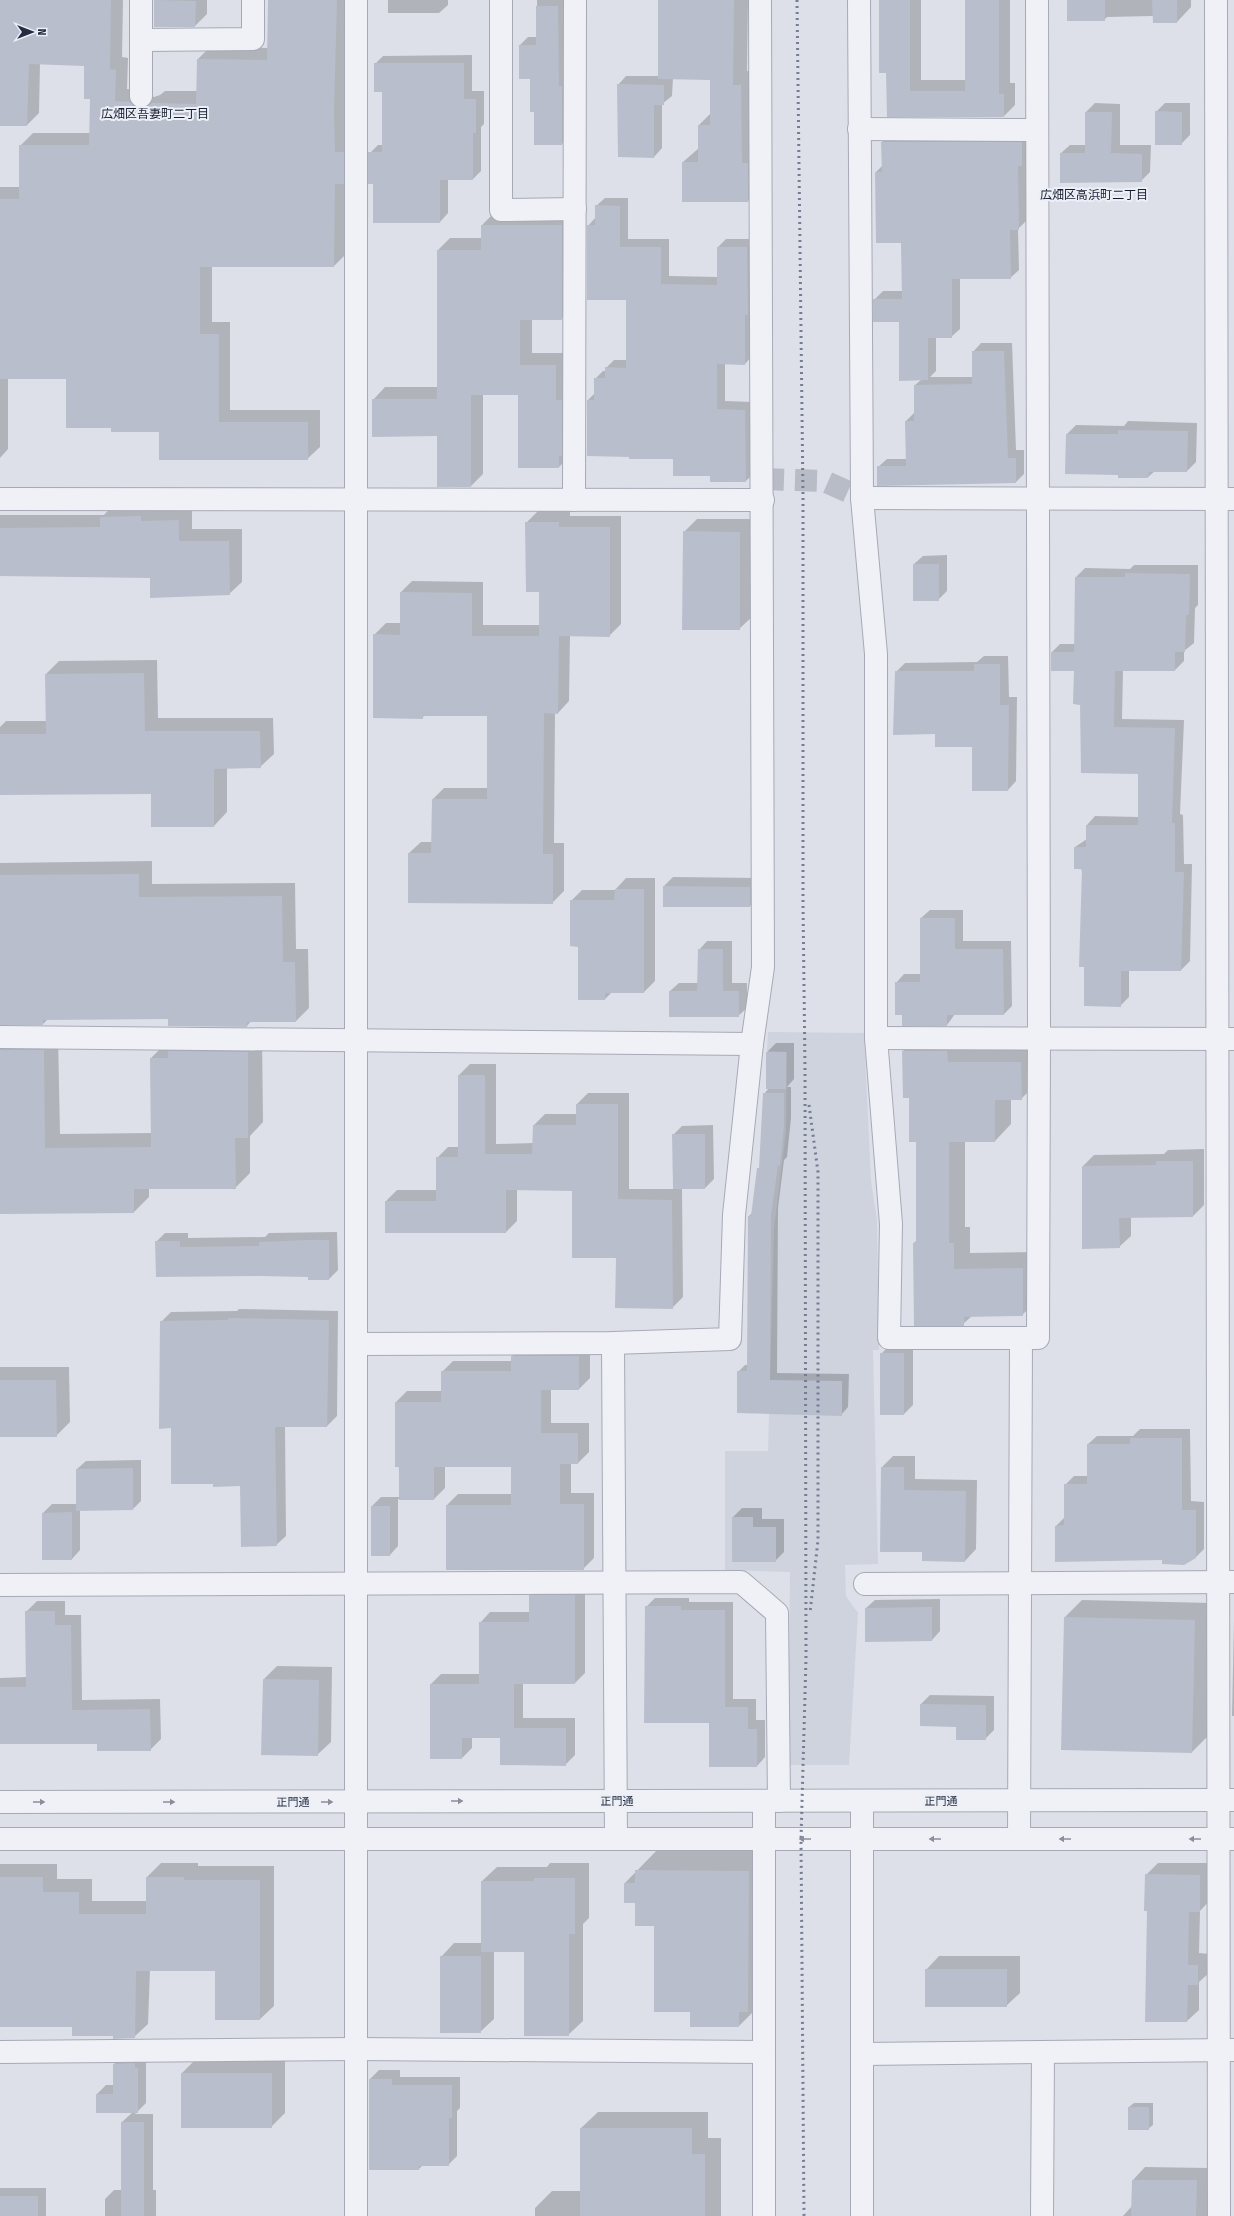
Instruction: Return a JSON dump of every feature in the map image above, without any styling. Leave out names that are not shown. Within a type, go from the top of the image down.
[{"type":"street","points":[[141,0],[141,96]]},
{"type":"street","points":[[142,40],[253,39],[253,0]]},
{"type":"street","points":[[356,0],[356,2216]]},
{"type":"street","points":[[501,0],[501,210],[575,209]]},
{"type":"street","points":[[574,500],[575,0]]},
{"type":"street","points":[[356,1344],[613,1343],[730,1339],[734,1215],[752,1044],[763,967],[763,500],[760,0]]},
{"type":"street","points":[[860,0],[862,498],[876,654],[876,1038],[891,1224],[889,1338],[1038,1338],[1039,1038],[1037,0]]},
{"type":"street","points":[[1216,0],[1225,499],[1226,1039],[1226,2050],[1219,2216]]},
{"type":"street","points":[[860,129],[1037,130]]},
{"type":"street","points":[[862,498],[1038,500],[1225,499]]},
{"type":"street","points":[[0,499],[763,500]]},
{"type":"street","points":[[0,1037],[752,1044]]},
{"type":"street","points":[[876,1038],[1226,1039]]},
{"type":"street","points":[[1019,1839],[1021,1338]]},
{"type":"street","points":[[613,1343],[616,1839]]},
{"type":"street","points":[[0,1585],[741,1582],[777,1612],[771,1801],[764,1839],[764,2216]]},
{"type":"street","points":[[865,1584],[1226,1582]]},
{"type":"street","name":"正門通","points":[[0,1802],[1226,1800]]},
{"type":"street","points":[[862,1801],[862,2216]]},
{"type":"street","points":[[0,1839],[1226,1839]]},
{"type":"street","points":[[0,2052],[356,2049],[764,2052]]},
{"type":"street","points":[[862,2054],[1226,2050]]},
{"type":"street","points":[[1042,2216],[1043,2052]]},
{"type":"shaded area","points":[[768,1032],[864,1033],[871,1181],[877,1220],[879,1350],[873,1350],[878,1564],[845,1565],[846,1596],[858,1613],[849,1765],[788,1765],[790,1572],[725,1570],[725,1451],[768,1451],[774,1229],[786,1130],[787,1052],[767,1051]]},
{"type":"building","points":[[0,0],[111,0],[110,69],[116,70],[115,101],[130,102],[134,107],[141,108],[147,107],[152,103],[196,104],[197,59],[267,60],[268,0],[337,0],[334,112],[335,152],[344,152],[344,184],[335,184],[334,267],[200,267],[200,334],[219,334],[219,422],[308,422],[308,460],[159,460],[159,432],[111,432],[111,428],[66,428],[66,379],[0,379],[0,199],[19,199],[19,145],[89,145],[90,99],[84,99],[84,66],[29,64],[27,126],[0,126]]},
{"type":"building","points":[[154,0],[196,1],[195,27],[154,27]]},
{"type":"building","points":[[658,0],[734,0],[733,85],[741,85],[742,163],[748,163],[748,202],[682,202],[682,162],[698,162],[698,125],[710,125],[710,80],[658,79]]},
{"type":"building","points":[[879,0],[910,0],[910,91],[965,91],[965,0],[999,0],[999,94],[1004,94],[1004,117],[887,117],[886,73],[879,73]]},
{"type":"building","points":[[1067,0],[1105,0],[1105,21],[1067,21]]},
{"type":"building","points":[[1152,0],[1177,0],[1177,23],[1153,23]]},
{"type":"building","points":[[536,6],[558,6],[559,86],[562,86],[562,145],[534,145],[534,112],[530,112],[530,79],[519,79],[519,45],[536,45]]},
{"type":"building","points":[[374,63],[464,63],[464,99],[476,99],[476,133],[473,133],[473,180],[440,180],[440,223],[373,223],[373,184],[368,184],[368,152],[382,152],[382,92],[374,92]]},
{"type":"building","points":[[617,84],[664,85],[664,105],[654,105],[654,158],[618,157]]},
{"type":"building","points":[[1155,111],[1182,112],[1182,145],[1155,145]]},
{"type":"building","points":[[1085,112],[1112,112],[1111,153],[1142,154],[1142,182],[1060,183],[1060,153],[1085,153]]},
{"type":"building","points":[[881,142],[1022,142],[1022,166],[1018,166],[1019,230],[1010,230],[1011,279],[952,279],[952,338],[928,338],[928,380],[899,381],[899,322],[873,322],[873,299],[902,299],[901,243],[876,243],[875,172],[882,172]]},
{"type":"building","points":[[595,205],[620,206],[620,247],[661,247],[661,284],[717,285],[717,247],[747,247],[748,315],[745,315],[745,365],[717,364],[717,409],[745,410],[746,482],[710,482],[710,476],[673,476],[673,459],[629,459],[629,457],[587,456],[587,400],[594,400],[594,378],[605,378],[605,367],[626,368],[626,300],[587,300],[587,225],[595,225]]},
{"type":"building","points":[[481,225],[562,225],[562,320],[520,320],[520,365],[556,365],[556,400],[562,400],[562,456],[559,456],[559,468],[518,468],[518,395],[471,395],[471,487],[437,487],[437,436],[372,437],[372,399],[437,399],[437,250],[481,250]]},
{"type":"building","points":[[972,351],[1004,351],[1008,458],[1016,458],[1016,483],[877,486],[877,466],[906,466],[905,421],[914,421],[914,385],[972,384]]},
{"type":"building","points":[[1118,430],[1188,431],[1187,472],[1149,472],[1148,478],[1118,478],[1118,475],[1065,474],[1066,434],[1118,434]]},
{"type":"building","points":[[141,516],[141,521],[179,520],[179,541],[229,541],[230,595],[150,598],[150,578],[0,576],[0,528],[100,527],[100,517]]},
{"type":"building","points":[[525,522],[559,522],[559,527],[610,527],[610,637],[559,636],[558,714],[544,713],[543,854],[553,854],[553,904],[408,903],[408,853],[431,853],[432,799],[487,799],[487,716],[423,716],[423,719],[373,718],[373,634],[400,635],[400,592],[472,593],[472,636],[539,636],[539,592],[526,592]]},
{"type":"building","points":[[683,531],[740,532],[740,630],[682,630]]},
{"type":"building","points":[[913,564],[939,564],[939,601],[913,601]]},
{"type":"building","points":[[1125,573],[1190,574],[1189,615],[1186,615],[1185,652],[1175,652],[1175,671],[1115,671],[1114,727],[1175,728],[1172,823],[1175,823],[1175,872],[1184,872],[1181,971],[1121,971],[1121,1007],[1084,1006],[1084,967],[1079,967],[1082,869],[1074,869],[1074,847],[1086,847],[1086,825],[1138,825],[1138,774],[1081,773],[1080,705],[1073,704],[1074,671],[1051,671],[1051,652],[1074,652],[1075,577],[1125,577]]},
{"type":"building","points":[[974,664],[1000,664],[1000,705],[1009,705],[1008,791],[972,791],[972,747],[935,747],[935,734],[893,735],[895,671],[974,671]]},
{"type":"building","points":[[144,673],[145,731],[260,731],[261,768],[214,769],[214,827],[151,827],[151,794],[0,795],[0,734],[46,734],[45,674]]},
{"type":"building","points":[[139,874],[139,897],[282,896],[283,962],[295,962],[296,1022],[247,1022],[247,1027],[168,1026],[168,1019],[43,1020],[43,1025],[0,1025],[0,875]]},
{"type":"building","points":[[663,886],[750,887],[750,907],[663,907]]},
{"type":"building","points":[[615,889],[644,889],[644,993],[605,993],[605,1000],[578,1000],[578,947],[570,946],[570,900],[614,900]]},
{"type":"building","points":[[920,918],[955,918],[955,949],[1003,949],[1004,1015],[947,1015],[947,1026],[902,1026],[902,1015],[895,1015],[895,982],[920,982]]},
{"type":"building","points":[[698,949],[723,949],[723,991],[739,991],[739,1017],[669,1017],[669,991],[697,991]]},
{"type":"building","points":[[0,1050],[44,1050],[45,1148],[151,1147],[150,1058],[168,1058],[168,1051],[248,1052],[248,1138],[235,1138],[236,1189],[134,1189],[134,1213],[0,1214]]},
{"type":"building","points":[[902,1051],[947,1051],[948,1062],[1021,1062],[1022,1100],[995,1100],[995,1142],[949,1142],[949,1243],[954,1243],[954,1269],[1023,1268],[1023,1316],[964,1317],[964,1326],[914,1326],[913,1243],[916,1243],[916,1142],[909,1142],[909,1098],[903,1098]]},
{"type":"building","points":[[766,1052],[786,1052],[786,1089],[766,1089]]},
{"type":"building","points":[[458,1075],[485,1075],[485,1154],[532,1154],[533,1125],[576,1125],[576,1104],[618,1104],[618,1199],[672,1200],[673,1309],[615,1308],[616,1258],[572,1258],[572,1191],[506,1190],[506,1233],[385,1233],[385,1201],[436,1201],[436,1157],[458,1157]]},
{"type":"building","points":[[763,1093],[784,1093],[784,1126],[780,1166],[778,1165],[771,1216],[770,1380],[842,1381],[842,1416],[737,1413],[737,1371],[747,1371],[748,1216],[751,1216],[757,1168],[759,1168]]},
{"type":"building","points":[[672,1134],[705,1134],[705,1189],[673,1189]]},
{"type":"building","points":[[1156,1161],[1193,1161],[1193,1217],[1119,1218],[1120,1248],[1082,1249],[1082,1166],[1156,1165]]},
{"type":"building","points":[[329,1240],[329,1280],[308,1280],[308,1277],[259,1276],[156,1277],[155,1241],[180,1241],[180,1247],[259,1246],[259,1242]]},
{"type":"building","points":[[228,1318],[329,1320],[327,1427],[275,1427],[277,1546],[241,1547],[240,1486],[213,1487],[213,1484],[171,1484],[171,1428],[159,1429],[160,1321],[228,1320]]},
{"type":"building","points":[[880,1353],[904,1353],[904,1415],[880,1415]]},
{"type":"building","points":[[511,1356],[579,1356],[579,1390],[541,1390],[541,1433],[578,1433],[578,1464],[560,1464],[560,1504],[584,1504],[584,1570],[446,1570],[446,1505],[511,1505],[511,1467],[434,1467],[434,1500],[399,1500],[399,1467],[395,1467],[395,1402],[441,1402],[441,1371],[511,1371]]},
{"type":"building","points":[[0,1380],[56,1380],[57,1437],[0,1437]]},
{"type":"building","points":[[1130,1438],[1182,1438],[1182,1510],[1196,1510],[1196,1558],[1184,1565],[1162,1564],[1162,1560],[1055,1562],[1055,1526],[1064,1525],[1064,1484],[1087,1484],[1087,1444],[1130,1444]]},
{"type":"building","points":[[881,1467],[904,1467],[904,1490],[966,1491],[965,1562],[922,1561],[922,1552],[880,1552]]},
{"type":"building","points":[[133,1468],[133,1510],[76,1511],[76,1469]]},
{"type":"building","points":[[371,1506],[390,1506],[390,1556],[371,1556]]},
{"type":"building","points":[[72,1512],[72,1560],[42,1560],[42,1513]]},
{"type":"building","points":[[732,1517],[753,1517],[753,1527],[776,1527],[776,1562],[732,1562]]},
{"type":"building","points":[[529,1595],[575,1595],[575,1684],[514,1684],[514,1728],[566,1728],[566,1766],[500,1765],[500,1738],[462,1738],[462,1759],[430,1759],[430,1684],[479,1684],[479,1622],[529,1622]]},
{"type":"building","points":[[645,1606],[681,1606],[681,1610],[725,1610],[725,1707],[748,1707],[748,1729],[757,1729],[757,1767],[709,1767],[709,1723],[644,1723]]},
{"type":"building","points":[[932,1607],[932,1641],[865,1642],[865,1608]]},
{"type":"building","points":[[25,1611],[55,1611],[55,1625],[71,1625],[72,1710],[150,1709],[151,1751],[97,1751],[97,1744],[0,1744],[0,1687],[26,1687]]},
{"type":"building","points":[[1064,1617],[1195,1620],[1192,1753],[1061,1750]]},
{"type":"building","points":[[263,1679],[319,1680],[318,1756],[261,1755]]},
{"type":"building","points":[[920,1704],[986,1705],[986,1740],[956,1740],[956,1727],[920,1726]]},
{"type":"building","points":[[635,1870],[749,1871],[748,2012],[739,2012],[739,2027],[690,2027],[690,2012],[654,2012],[654,1926],[635,1926],[635,1903],[624,1903],[624,1883],[635,1883]]},
{"type":"building","points":[[1145,1874],[1200,1875],[1200,1912],[1189,1912],[1188,1965],[1198,1965],[1198,1985],[1188,1985],[1187,2022],[1145,2022],[1147,1911],[1144,1911]]},
{"type":"building","points":[[0,1877],[43,1877],[43,1892],[79,1892],[79,1914],[146,1914],[146,1877],[184,1877],[184,1880],[260,1880],[260,2020],[215,2020],[215,1971],[136,1971],[135,2038],[113,2039],[113,2036],[72,2036],[72,2027],[0,2027]]},
{"type":"building","points":[[534,1878],[575,1878],[575,1934],[569,1934],[569,2036],[524,2036],[524,1952],[481,1952],[481,1881],[534,1881]]},
{"type":"building","points":[[440,1956],[481,1956],[481,2033],[440,2033]]},
{"type":"building","points":[[925,1969],[1007,1969],[1007,2007],[925,2007]]},
{"type":"building","points":[[135,2063],[135,2068],[138,2068],[138,2113],[96,2113],[96,2094],[113,2094],[113,2064]]},
{"type":"building","points":[[181,2073],[272,2073],[272,2128],[181,2128]]},
{"type":"building","points":[[369,2079],[392,2079],[392,2085],[452,2085],[452,2118],[449,2118],[449,2166],[419,2166],[419,2170],[369,2170]]},
{"type":"building","points":[[1128,2107],[1149,2107],[1149,2130],[1128,2130]]},
{"type":"building","points":[[121,2122],[144,2122],[144,2216],[121,2216]]},
{"type":"building","points":[[580,2128],[692,2128],[692,2154],[705,2154],[705,2216],[580,2216]]},
{"type":"building","points":[[1132,2180],[1197,2180],[1196,2216],[1131,2216]]},
{"type":"building","points":[[0,2196],[38,2196],[38,2216],[0,2216]]},
{"type":"tunnel","points":[[762,479],[824,481],[862,498]]},
{"type":"railway","points":[[797,0],[803,496],[803,904],[805,1069],[806,1658],[801,1839],[804,2216]]},
{"type":"railway","points":[[809,1105],[818,1172],[818,1540],[810,1613]]},
{"type":"district","name":"広畑区吾妻町二丁目","points":[[155,114]]},
{"type":"district","name":"広畑区高浜町二丁目","points":[[1094,195]]}]
